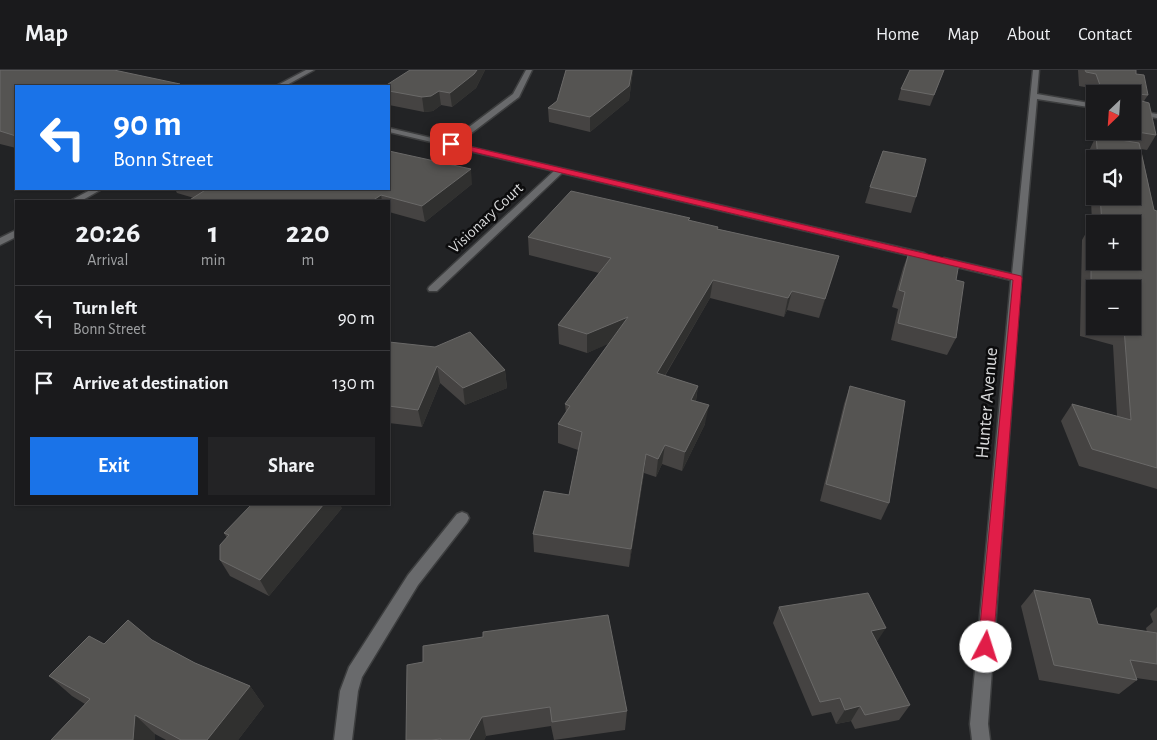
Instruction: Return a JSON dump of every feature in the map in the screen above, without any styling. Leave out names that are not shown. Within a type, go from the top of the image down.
[{"type":"street","points":[[281,85],[293,76],[311,70]]},
{"type":"street","points":[[451,144],[516,94],[529,70]]},
{"type":"street","name":"Hunter Avenue","points":[[981,740],[979,724],[1036,70]]},
{"type":"street","points":[[1035,96],[1086,104]]},
{"type":"street","points":[[1141,113],[1157,116]]},
{"type":"street","points":[[390,130],[1017,278]]},
{"type":"street","name":"Visionary Court","points":[[433,289],[560,170]]},
{"type":"street","points":[[77,200],[96,190]]},
{"type":"street","points":[[0,242],[15,234]]},
{"type":"street","points":[[342,740],[348,691],[355,673],[413,580],[462,518]]},
{"type":"building","points":[[0,70],[114,70],[180,84],[15,85],[15,136],[0,131]]},
{"type":"building","points":[[410,70],[477,70],[450,93],[439,91],[431,96],[422,97],[390,91],[390,85],[387,85]]},
{"type":"building","points":[[566,70],[632,70],[629,86],[590,117],[548,108],[557,101]]},
{"type":"building","points":[[910,70],[944,70],[934,95],[901,89]]},
{"type":"building","points":[[1085,70],[1136,70],[1136,74],[1144,75],[1148,95],[1141,94],[1141,85],[1100,85],[1096,74],[1086,72]]},
{"type":"building","points":[[1141,101],[1149,103],[1156,135],[1141,133]]},
{"type":"building","points":[[1096,140],[1121,140],[1139,143],[1141,150],[1097,150]]},
{"type":"building","points":[[390,151],[471,169],[422,206],[381,195],[374,200],[190,200],[205,190],[390,190]]},
{"type":"building","points":[[883,151],[926,159],[916,197],[870,187]]},
{"type":"building","points":[[1141,152],[1154,210],[1157,211],[1157,468],[1092,449],[1072,404],[1131,420],[1125,335],[1141,335],[1141,280],[1091,280],[1091,270],[1141,270],[1141,215],[1101,215],[1101,205],[1141,205]]},
{"type":"building","points":[[571,191],[690,218],[688,220],[718,227],[717,229],[839,256],[825,299],[792,291],[788,298],[713,280],[657,373],[698,386],[691,400],[709,405],[685,452],[665,445],[658,459],[646,454],[631,549],[533,534],[544,491],[569,495],[582,432],[558,424],[570,406],[565,404],[628,317],[587,334],[558,325],[611,258],[528,237]]},
{"type":"building","points":[[909,252],[959,263],[956,280],[964,282],[956,338],[898,323],[905,292],[899,290]]},
{"type":"building","points":[[470,332],[505,370],[463,388],[437,366],[418,410],[390,406],[390,342],[435,347]]},
{"type":"building","points":[[850,386],[905,401],[889,503],[826,484]]},
{"type":"building","points":[[251,505],[323,505],[260,580],[220,560],[220,545],[229,535],[224,533]]},
{"type":"building","points":[[1034,590],[1090,599],[1098,624],[1157,633],[1157,664],[1130,660],[1137,680],[1054,665]]},
{"type":"building","points":[[868,593],[886,628],[871,631],[910,705],[865,715],[860,706],[845,710],[840,698],[820,702],[779,607]]},
{"type":"building","points":[[608,615],[627,711],[552,722],[550,707],[482,717],[469,740],[406,740],[407,665],[423,662],[423,646],[483,637],[483,632]]},
{"type":"building","points":[[128,620],[152,640],[195,663],[250,686],[207,740],[181,740],[135,715],[133,740],[51,740],[90,699],[49,676],[89,636],[104,644]]},
{"type":"route","points":[[451,144],[1017,278],[986,647]]}]
